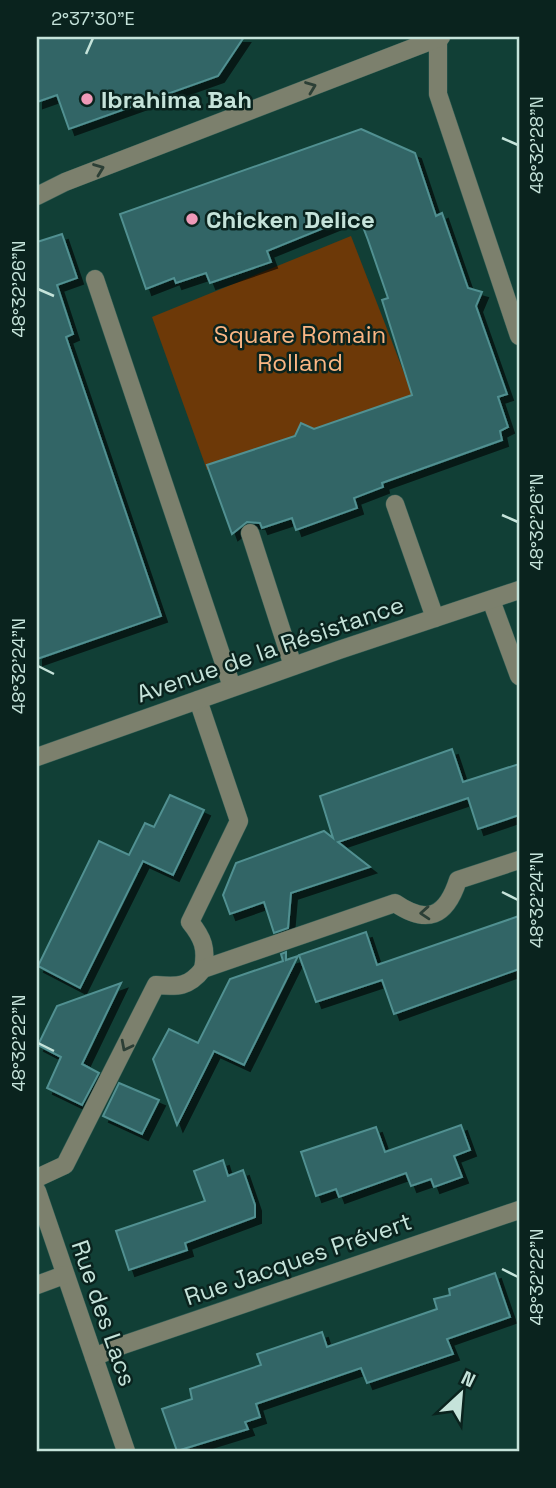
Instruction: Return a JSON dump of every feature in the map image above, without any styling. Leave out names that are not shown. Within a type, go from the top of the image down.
[{"type":"street","points":[[37,197],[65,182],[439,37],[438,94],[519,336]]},
{"type":"street","points":[[94,279],[232,687]]},
{"type":"street","points":[[395,504],[435,618]]},
{"type":"street","points":[[250,533],[293,666]]},
{"type":"street","name":"Avenue de la Résistance","points":[[37,757],[232,687],[519,590]]},
{"type":"street","points":[[491,600],[519,676]]},
{"type":"street","points":[[37,1178],[65,1165],[156,985],[175,987],[192,983],[203,969],[206,953],[202,936],[190,922],[239,821],[198,700]]},
{"type":"street","points":[[203,969],[395,903],[409,913],[426,916],[442,911],[452,898],[458,880],[519,860]]},
{"type":"street","name":"Rue des Lacs","points":[[37,1191],[126,1451]]},
{"type":"street","name":"Rue Jacques Prévert","points":[[94,1357],[519,1210]]},
{"type":"street","points":[[37,1285],[64,1275]]},
{"type":"green space","name":"Square Romain Rolland","points":[[351,236],[413,396],[207,470],[152,317]]},
{"type":"building","points":[[37,37],[244,37],[218,76],[69,129],[57,95],[37,102]]},
{"type":"building","points":[[361,129],[415,153],[436,216],[442,213],[468,288],[482,292],[476,306],[507,394],[498,397],[508,427],[500,431],[502,440],[382,483],[383,487],[354,498],[357,508],[296,530],[292,518],[262,528],[260,523],[247,522],[232,534],[207,465],[295,436],[301,423],[314,429],[412,395],[382,300],[388,298],[368,240],[358,214],[267,251],[271,262],[210,283],[206,273],[176,283],[174,278],[146,289],[120,214]]},
{"type":"building","points":[[62,234],[77,278],[57,285],[73,334],[66,337],[161,616],[37,659],[37,242]]},
{"type":"building","points":[[452,749],[463,782],[519,764],[519,815],[478,829],[468,798],[338,842],[370,867],[291,893],[288,928],[274,933],[264,902],[230,914],[223,895],[236,863],[324,831],[333,838],[320,796]]},
{"type":"building","points":[[170,795],[204,810],[173,875],[143,861],[80,988],[38,966],[99,841],[129,855],[145,823],[154,827]]},
{"type":"building","points":[[519,916],[519,969],[394,1014],[382,980],[316,1002],[299,955],[366,932],[377,965]]},
{"type":"building","points":[[286,952],[286,960],[298,956],[244,1065],[214,1051],[177,1125],[153,1059],[169,1029],[198,1043],[230,979],[283,961],[281,954]]},
{"type":"building","points":[[121,983],[82,1064],[99,1073],[82,1105],[47,1088],[61,1057],[38,1045],[57,1006]]},
{"type":"building","points":[[119,1083],[159,1100],[142,1134],[103,1116]]},
{"type":"building","points":[[461,1125],[470,1150],[454,1156],[462,1177],[434,1187],[431,1179],[411,1186],[406,1173],[339,1197],[336,1189],[316,1196],[301,1152],[376,1127],[385,1152]]},
{"type":"building","points":[[223,1160],[228,1176],[243,1170],[255,1205],[255,1217],[185,1243],[187,1250],[129,1270],[116,1231],[205,1201],[194,1171]]},
{"type":"building","points":[[495,1273],[510,1317],[447,1339],[453,1354],[367,1383],[361,1368],[256,1404],[260,1417],[245,1422],[248,1429],[177,1451],[162,1409],[192,1399],[190,1389],[261,1365],[257,1354],[322,1332],[327,1347],[437,1309],[434,1299],[450,1295],[449,1289]]},
{"type":"place","name":"Ibrahima Bah","points":[[87,99]]},
{"type":"place","name":"Chicken Delice","points":[[192,219]]}]
